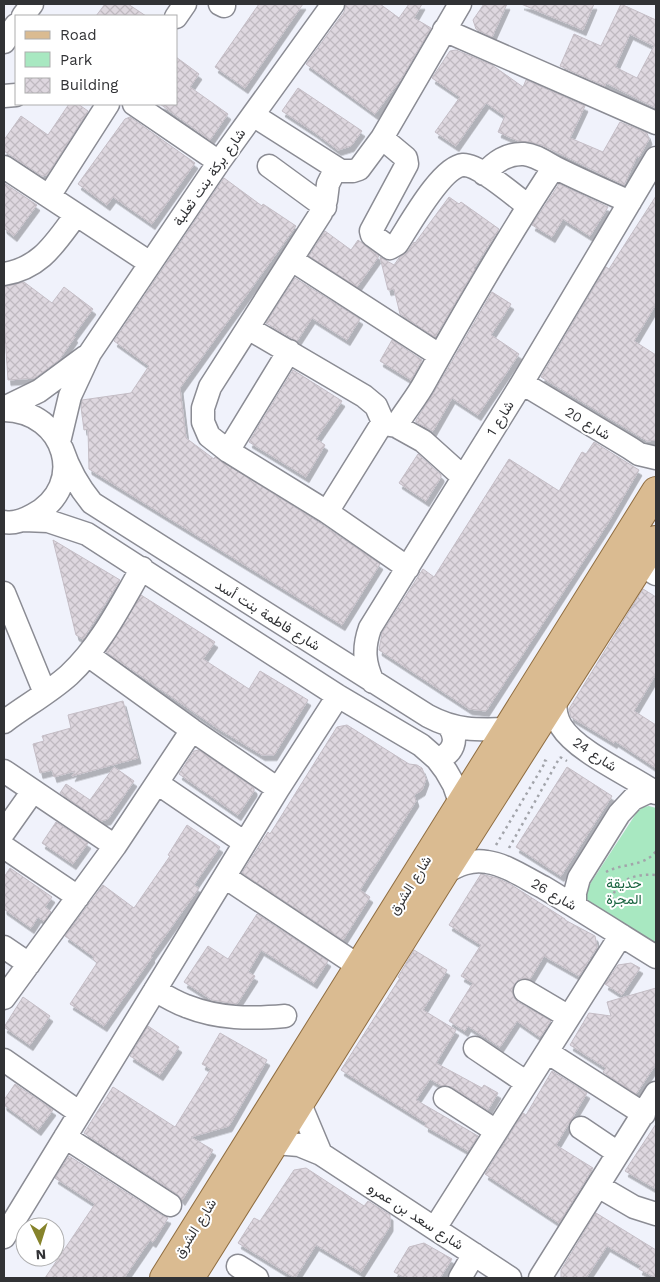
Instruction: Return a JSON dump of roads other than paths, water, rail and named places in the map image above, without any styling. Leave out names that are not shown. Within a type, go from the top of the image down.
[{"type":"main road","name":"شارع الشرق","points":[[170,1276],[656,492]]},
{"type":"main road","name":"شارع الشرق","points":[[170,1276],[211,1247],[444,873],[555,700],[649,570],[656,540]]},
{"type":"main road","points":[[201,1278],[211,1247]]},
{"type":"street","points":[[24,15],[32,4]]},
{"type":"street","points":[[177,15],[185,4]]},
{"type":"street","name":"شارع بركة بنت ثعلبة","points":[[10,522],[44,509],[58,492],[64,471],[61,446],[70,396],[90,353],[219,162],[333,4]]},
{"type":"street","points":[[253,114],[336,168],[347,172],[359,169],[382,138],[460,4]]},
{"type":"street","points":[[4,42],[15,26]]},
{"type":"street","points":[[444,30],[656,123]]},
{"type":"street","points":[[49,196],[107,105]]},
{"type":"street","points":[[135,105],[219,162]]},
{"type":"street","points":[[382,138],[406,158],[407,164],[372,230],[372,235],[390,248],[397,244],[429,195],[444,175],[453,168],[463,165],[474,168],[528,206]]},
{"type":"street","points":[[484,174],[492,165],[512,155],[524,154],[535,156],[554,167],[630,202]]},
{"type":"street","name":"شارع 1","points":[[373,682],[367,669],[364,655],[365,641],[370,628],[522,383],[656,158]]},
{"type":"street","points":[[269,166],[325,207]]},
{"type":"street","points":[[4,167],[150,263]]},
{"type":"street","points":[[326,512],[390,424],[422,387],[439,355],[528,206],[554,167]]},
{"type":"street","points":[[336,168],[328,184],[325,207],[210,387],[203,408],[203,422],[209,436],[228,451],[326,512],[408,568]]},
{"type":"street","points":[[4,274],[15,272],[33,264],[48,252],[76,215]]},
{"type":"street","points":[[292,260],[439,355]]},
{"type":"street","points":[[248,328],[371,400],[390,424],[423,441],[463,477]]},
{"type":"street","points":[[228,451],[288,351]]},
{"type":"street","name":"شارع بركة بنت ثعلبة","points":[[4,409],[39,391],[90,353]]},
{"type":"street","name":"شارع 20","points":[[522,383],[634,451],[656,458]]},
{"type":"street","points":[[4,409],[17,410],[34,416],[49,427],[61,446]]},
{"type":"street","name":"شارع فاطمة بنت أسد","points":[[61,446],[69,469],[79,487],[92,503],[373,682],[428,716],[449,726],[469,729],[508,729]]},
{"type":"street","name":"شارع فاطمة بنت أسد","points":[[10,522],[48,522],[87,534],[142,568],[338,696],[421,745],[437,759],[454,785],[461,805]]},
{"type":"street","points":[[4,722],[46,693],[88,655],[105,633],[142,568]]},
{"type":"street","points":[[4,593],[46,693]]},
{"type":"street","points":[[88,655],[278,789]]},
{"type":"street","points":[[4,1237],[278,789],[338,696]]},
{"type":"street","name":"شارع 24","points":[[555,700],[556,713],[565,748],[590,752],[654,791]]},
{"type":"street","points":[[437,759],[450,752],[454,746],[455,739],[449,726]]},
{"type":"street","points":[[4,998],[115,846],[192,730]]},
{"type":"street","points":[[4,771],[115,846]]},
{"type":"street","points":[[157,783],[245,843]]},
{"type":"street","points":[[4,832],[33,791]]},
{"type":"street","points":[[575,906],[575,893],[578,881],[619,814],[633,799],[654,791]]},
{"type":"street","points":[[4,847],[78,898]]},
{"type":"street","name":"شارع 26","points":[[444,873],[458,865],[474,861],[497,864],[519,874],[575,906],[656,957]]},
{"type":"street","points":[[225,877],[360,967]]},
{"type":"street","points":[[435,1228],[621,935]]},
{"type":"street","points":[[4,947],[29,964]]},
{"type":"street","points":[[155,990],[185,1006],[217,1016],[251,1019],[285,1016]]},
{"type":"street","points":[[525,991],[569,1017]]},
{"type":"street","points":[[475,1048],[527,1083]]},
{"type":"street","points":[[547,1052],[644,1114]]},
{"type":"street","points":[[4,1060],[80,1113]]},
{"type":"street","points":[[540,1278],[656,1094]]},
{"type":"street","points":[[445,1098],[496,1132]]},
{"type":"street","points":[[300,1104],[321,1154]]},
{"type":"street","points":[[581,1128],[618,1154]]},
{"type":"street","points":[[65,1137],[170,1205]]},
{"type":"street","name":"شارع سعد بن عمرو","points":[[275,1143],[299,1145],[321,1154],[510,1278]]},
{"type":"street","points":[[598,1186],[634,1207],[656,1214]]},
{"type":"street","points":[[460,1278],[474,1254]]},
{"type":"park label","name":"حديقة المجرة","points":[[624,892]]}]
